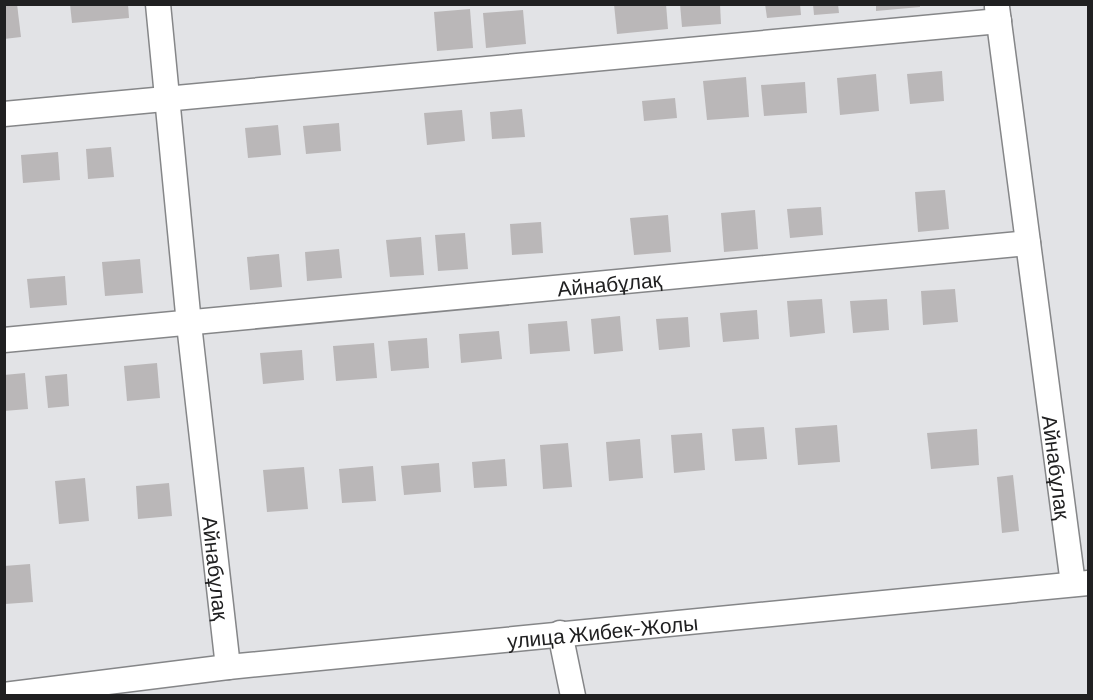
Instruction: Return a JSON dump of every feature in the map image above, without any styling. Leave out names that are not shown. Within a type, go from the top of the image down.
[{"type":"street","name":"Айнабұлақ","points":[[158,4],[189,324],[228,667]]},
{"type":"street","name":"Айнабұлақ","points":[[4,114],[998,13],[1028,243],[1081,584]]},
{"type":"street","name":"Айнабұлақ","points":[[4,340],[1028,243]]},
{"type":"street","name":"улица Жибек-Жолы","points":[[116,688],[228,667],[1081,584]]},
{"type":"street","points":[[561,633],[573,696]]},
{"type":"street","points":[[4,695],[116,688]]},
{"type":"building","points":[[4,4],[17,4],[21,37],[4,39]]},
{"type":"building","points":[[70,4],[128,4],[129,18],[72,23]]},
{"type":"building","points":[[614,4],[666,4],[668,29],[617,34]]},
{"type":"building","points":[[680,4],[720,4],[721,24],[682,27]]},
{"type":"building","points":[[765,4],[800,4],[801,15],[767,18]]},
{"type":"building","points":[[813,4],[838,4],[839,13],[814,15]]},
{"type":"building","points":[[876,4],[920,4],[920,7],[876,11]]},
{"type":"building","points":[[470,9],[473,48],[437,51],[434,12]]},
{"type":"building","points":[[523,10],[526,44],[486,48],[483,13]]},
{"type":"building","points":[[942,71],[944,101],[910,104],[907,74]]},
{"type":"building","points":[[876,74],[879,111],[840,115],[837,78]]},
{"type":"building","points":[[746,77],[749,117],[707,120],[703,81]]},
{"type":"building","points":[[805,82],[807,113],[764,116],[761,85]]},
{"type":"building","points":[[675,98],[677,118],[644,121],[642,101]]},
{"type":"building","points":[[522,109],[525,137],[492,139],[490,112]]},
{"type":"building","points":[[462,110],[465,141],[427,145],[424,113]]},
{"type":"building","points":[[339,123],[341,151],[306,154],[303,126]]},
{"type":"building","points":[[278,125],[281,155],[248,158],[245,128]]},
{"type":"building","points":[[111,147],[114,177],[88,179],[86,149]]},
{"type":"building","points":[[58,152],[60,180],[23,183],[21,155]]},
{"type":"building","points":[[945,190],[949,229],[918,232],[915,192]]},
{"type":"building","points":[[821,207],[823,235],[790,238],[787,209]]},
{"type":"building","points":[[755,210],[758,249],[724,252],[721,213]]},
{"type":"building","points":[[668,215],[671,252],[634,255],[630,218]]},
{"type":"building","points":[[541,222],[543,253],[512,255],[510,224]]},
{"type":"building","points":[[465,233],[468,269],[438,271],[435,235]]},
{"type":"building","points":[[421,237],[424,275],[390,277],[386,240]]},
{"type":"building","points":[[339,249],[342,278],[307,281],[305,252]]},
{"type":"building","points":[[279,254],[282,287],[250,290],[247,257]]},
{"type":"building","points":[[140,259],[143,293],[105,296],[102,262]]},
{"type":"building","points":[[65,276],[67,305],[30,308],[27,279]]},
{"type":"building","points":[[955,289],[958,322],[923,325],[921,291]]},
{"type":"building","points":[[822,299],[825,333],[790,337],[787,301]]},
{"type":"building","points":[[887,299],[889,330],[853,333],[850,301]]},
{"type":"building","points":[[757,310],[759,339],[723,342],[720,313]]},
{"type":"building","points":[[620,316],[623,351],[594,354],[591,319]]},
{"type":"building","points":[[688,317],[690,347],[659,350],[656,319]]},
{"type":"building","points":[[567,321],[570,351],[530,354],[528,324]]},
{"type":"building","points":[[499,331],[502,359],[461,363],[459,334]]},
{"type":"building","points":[[427,338],[429,368],[391,371],[388,341]]},
{"type":"building","points":[[374,343],[377,378],[336,381],[333,346]]},
{"type":"building","points":[[302,350],[304,380],[263,384],[260,353]]},
{"type":"building","points":[[157,363],[160,398],[127,401],[124,366]]},
{"type":"building","points":[[25,373],[28,409],[4,411],[4,375]]},
{"type":"building","points":[[67,374],[69,406],[48,408],[45,376]]},
{"type":"building","points":[[837,425],[840,462],[798,465],[795,428]]},
{"type":"building","points":[[764,427],[767,459],[735,461],[732,429]]},
{"type":"building","points":[[977,429],[979,465],[931,469],[927,433]]},
{"type":"building","points":[[702,433],[705,470],[674,473],[671,435]]},
{"type":"building","points":[[640,439],[643,478],[609,481],[606,442]]},
{"type":"building","points":[[568,443],[572,487],[543,489],[540,445]]},
{"type":"building","points":[[505,459],[507,486],[474,488],[472,462]]},
{"type":"building","points":[[439,463],[441,492],[404,495],[401,466]]},
{"type":"building","points":[[373,466],[376,501],[342,503],[339,469]]},
{"type":"building","points":[[304,467],[308,509],[267,512],[263,470]]},
{"type":"building","points":[[1013,475],[1019,531],[1002,533],[997,477]]},
{"type":"building","points":[[85,478],[89,521],[59,524],[55,481]]},
{"type":"building","points":[[169,483],[172,516],[138,519],[136,486]]},
{"type":"building","points":[[30,564],[33,602],[5,604],[4,566]]}]
